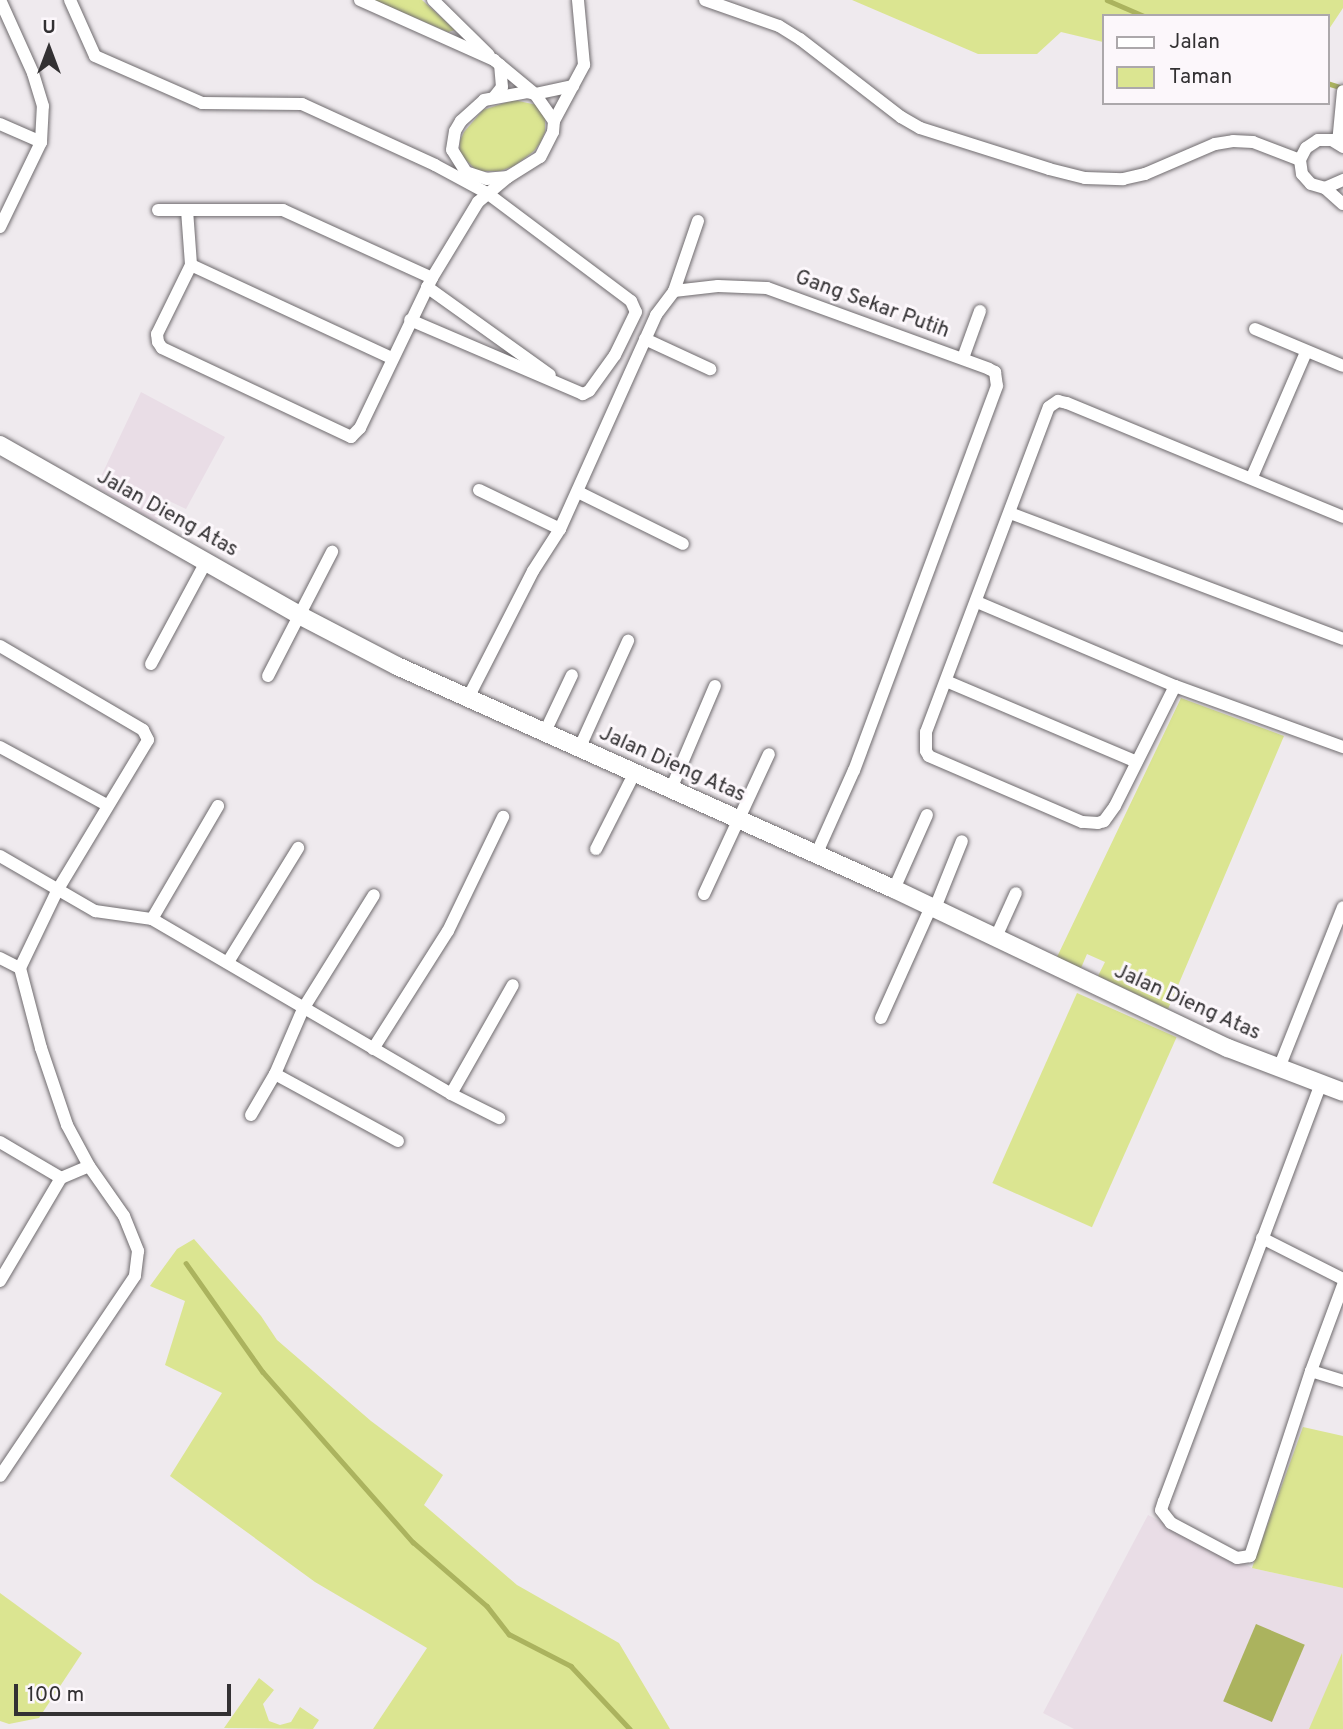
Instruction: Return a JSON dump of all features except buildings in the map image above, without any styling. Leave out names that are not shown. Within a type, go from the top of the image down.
[{"type":"street","points":[[0,0],[33,73],[43,106],[41,142],[5,207],[0,227]]},
{"type":"street","points":[[70,0],[89,49],[102,60],[202,103],[302,104],[435,165],[472,185]]},
{"type":"street","points":[[360,0],[497,63]]},
{"type":"street","points":[[433,0],[497,63],[535,94],[554,121]]},
{"type":"street","points":[[187,210],[191,265],[157,334],[162,348],[351,437],[360,428],[429,283],[483,198],[508,177],[540,157],[553,132],[554,121],[584,65],[585,51],[578,0]]},
{"type":"street","points":[[705,0],[779,26],[800,39],[901,117],[920,128],[1049,169],[1085,178],[1123,179],[1169,166],[1215,144],[1233,141],[1253,142],[1300,160]]},
{"type":"street","points":[[435,165],[452,150],[455,131],[461,121],[477,106],[495,96],[502,87],[497,63]]},
{"type":"street","points":[[495,96],[535,94],[573,86]]},
{"type":"street","points":[[1342,94],[1340,145],[1318,140],[1306,148],[1300,160],[1306,180],[1325,188],[1343,205]]},
{"type":"street","points":[[0,124],[41,142]]},
{"type":"street","points":[[410,320],[577,393],[589,391],[615,355],[636,312],[635,305],[483,198],[472,185],[452,150]]},
{"type":"street","points":[[466,172],[487,179],[508,177]]},
{"type":"street","points":[[1325,188],[1343,180]]},
{"type":"street","points":[[158,210],[283,210],[429,283],[570,389]]},
{"type":"street","points":[[468,698],[533,571],[560,529],[578,492],[607,418],[656,315],[674,291],[698,221]]},
{"type":"street","points":[[191,265],[391,358]]},
{"type":"street","name":"Gang Sekar Putih","points":[[674,291],[718,286],[767,288],[995,372],[997,386],[854,770],[816,855]]},
{"type":"street","points":[[963,358],[980,311]]},
{"type":"street","points":[[1255,329],[1343,366]]},
{"type":"street","points":[[645,339],[710,369]]},
{"type":"street","points":[[1252,477],[1306,352]]},
{"type":"street","points":[[1175,686],[1104,821],[1082,822],[929,756],[924,739],[1049,407],[1058,401],[1252,477],[1343,517]]},
{"type":"street","name":"Jalan Dieng Atas","points":[[0,445],[299,615],[397,666],[894,889],[1080,980],[1279,1068],[1343,1092]]},
{"type":"street","points":[[479,490],[560,529]]},
{"type":"street","points":[[578,492],[683,544]]},
{"type":"street","points":[[1010,513],[1343,639]]},
{"type":"street","points":[[268,676],[332,552]]},
{"type":"street","points":[[151,664],[206,562]]},
{"type":"street","points":[[977,602],[1175,686],[1343,747]]},
{"type":"street","points":[[579,749],[628,641]]},
{"type":"street","points":[[0,646],[146,733],[147,745],[107,805],[58,889],[20,968],[56,1097],[89,1166],[124,1216],[135,1240],[138,1251],[135,1276],[0,1476]]},
{"type":"street","points":[[544,734],[572,675]]},
{"type":"street","points":[[946,681],[1137,762]]},
{"type":"street","points":[[670,789],[715,686]]},
{"type":"street","points":[[0,747],[107,805]]},
{"type":"street","points":[[704,894],[769,754]]},
{"type":"street","points":[[596,849],[634,774]]},
{"type":"street","points":[[152,919],[218,806]]},
{"type":"street","points":[[894,889],[926,815]]},
{"type":"street","points":[[373,1049],[448,931],[503,817]]},
{"type":"street","points":[[881,1017],[962,841]]},
{"type":"street","points":[[228,962],[298,848]]},
{"type":"street","points":[[0,856],[95,911],[152,919],[303,1009],[499,1118]]},
{"type":"street","points":[[996,937],[1016,893]]},
{"type":"street","points":[[251,1115],[275,1074],[303,1009],[374,895]]},
{"type":"street","points":[[1279,1068],[1343,907]]},
{"type":"street","points":[[0,958],[20,968]]},
{"type":"street","points":[[452,1094],[513,985]]},
{"type":"street","points":[[275,1074],[398,1141]]},
{"type":"street","points":[[1321,1084],[1164,1501],[1161,1510],[1171,1523],[1237,1558],[1250,1556],[1311,1371],[1343,1285]]},
{"type":"street","points":[[0,1142],[61,1178]]},
{"type":"street","points":[[0,1281],[61,1178],[89,1166]]},
{"type":"street","points":[[1262,1238],[1343,1279]]},
{"type":"street","points":[[1311,1371],[1343,1381]]},
{"type":"shaded area","points":[[141,392],[225,437],[186,509],[167,500],[156,522],[96,487]]},
{"type":"shaded area","points":[[1148,1515],[1252,1568],[1343,1588],[1343,1729],[1074,1729],[1043,1713]]},
{"type":"shaded area","points":[[1256,1624],[1305,1645],[1272,1722],[1223,1701]]},
{"type":"green space","points":[[374,0],[422,0],[455,30],[448,32]]},
{"type":"green space","points":[[852,0],[1343,0],[1343,8],[1329,29],[1329,14],[1102,14],[1102,42],[1061,32],[1037,54],[978,54]]},
{"type":"green space","points":[[514,100],[537,105],[545,115],[545,132],[540,143],[514,166],[500,171],[477,171],[460,154],[460,141],[464,132],[483,110]]},
{"type":"green space","points":[[1181,698],[1284,736],[1168,1009],[1098,976],[1105,962],[1087,954],[1081,968],[1057,957]]},
{"type":"green space","points":[[1077,993],[1177,1037],[1092,1227],[992,1183]]},
{"type":"green space","points":[[194,1239],[261,1316],[277,1340],[371,1421],[443,1475],[424,1505],[517,1585],[619,1643],[670,1729],[373,1729],[427,1648],[315,1582],[170,1476],[222,1393],[165,1365],[185,1301],[150,1286],[177,1249]]},
{"type":"green space","points":[[1303,1427],[1343,1436],[1343,1588],[1252,1568]]},
{"type":"green space","points":[[0,1593],[82,1653],[39,1718],[9,1724],[0,1721]]},
{"type":"green space","points":[[1342,1653],[1343,1729],[1309,1729]]},
{"type":"green space","points":[[259,1678],[274,1690],[263,1704],[269,1721],[280,1725],[291,1722],[300,1707],[319,1720],[313,1729],[224,1728]]},
{"type":"waterway","points":[[1107,0],[1139,14]]},
{"type":"waterway","points":[[1329,84],[1343,88]]},
{"type":"waterway","points":[[186,1263],[263,1372],[413,1542],[487,1606],[509,1634],[571,1666],[630,1729]]}]
